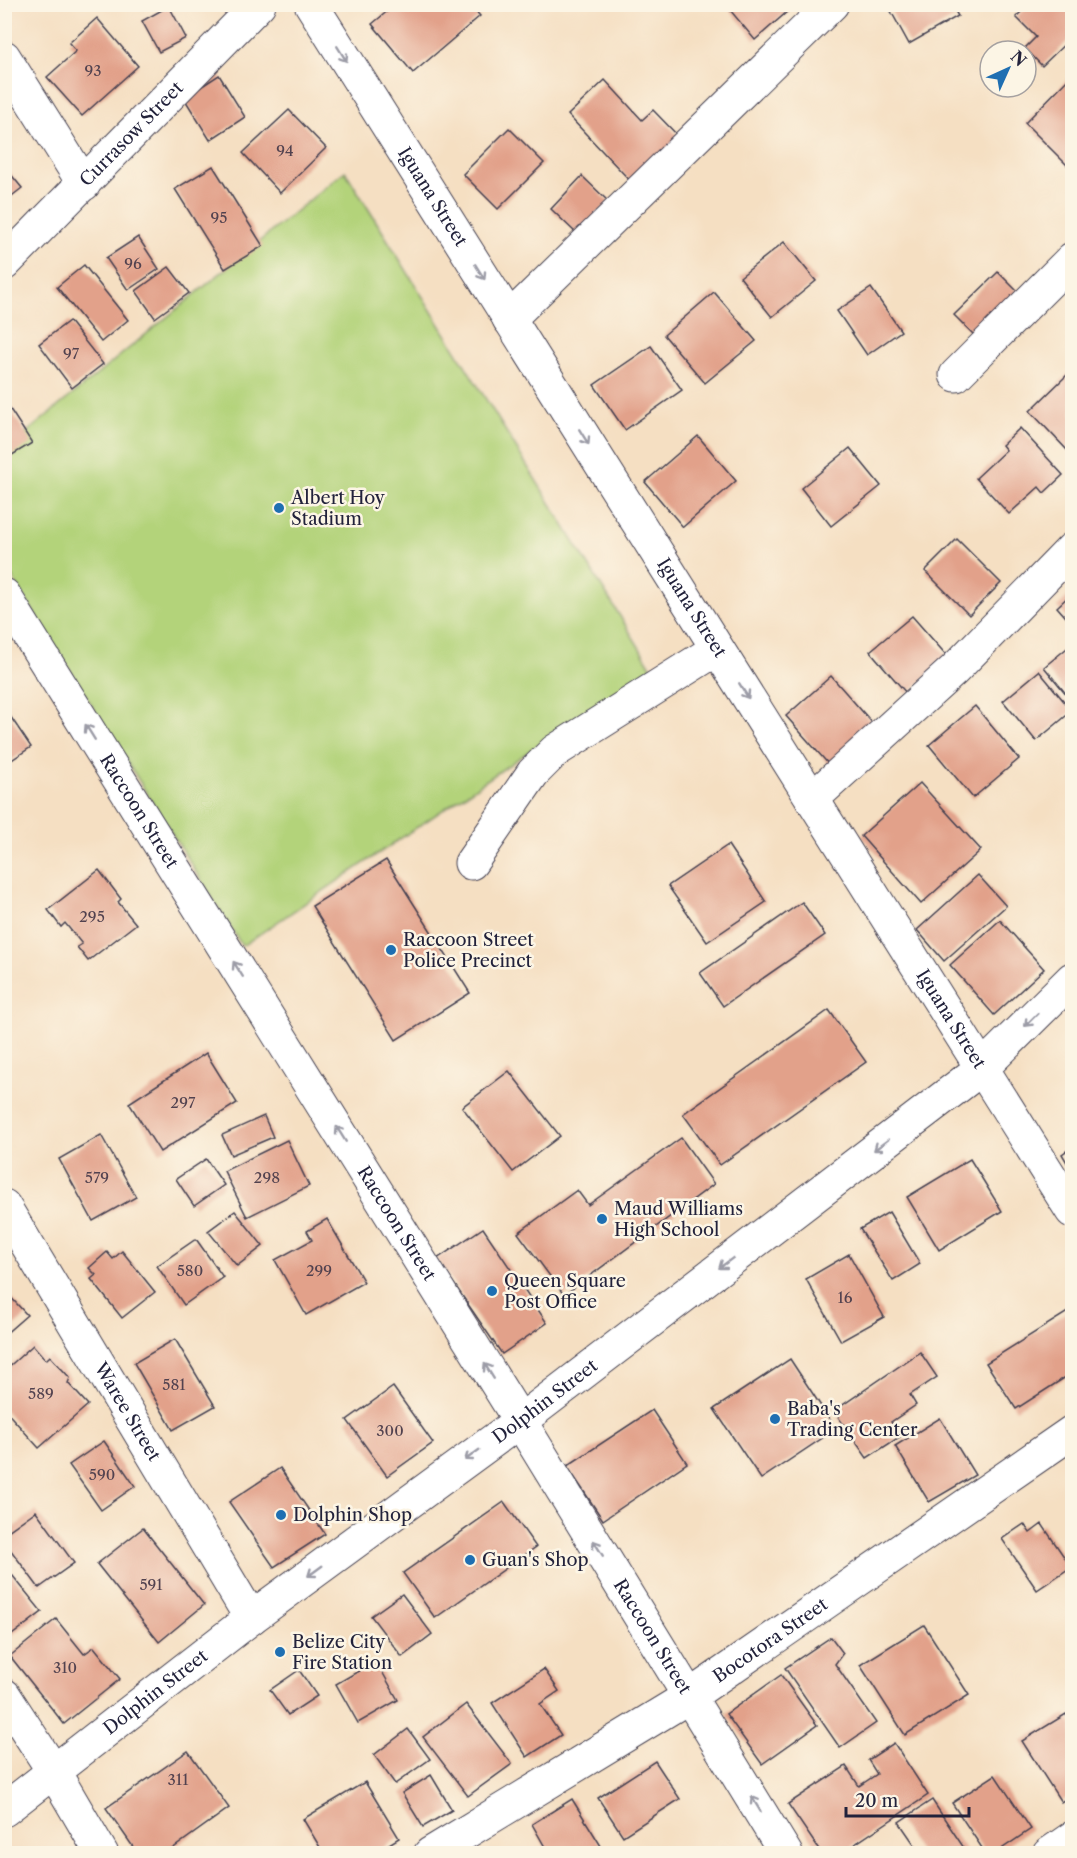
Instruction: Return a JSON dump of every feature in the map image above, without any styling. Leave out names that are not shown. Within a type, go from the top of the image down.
[{"type":"street","name":"Currasow Street","points":[[4,264],[259,4]]},
{"type":"street","name":"Iguana Street","points":[[311,4],[1072,1211]]},
{"type":"street","points":[[510,319],[832,4]]},
{"type":"street","points":[[4,57],[84,184]]},
{"type":"street","points":[[956,375],[1072,259]]},
{"type":"street","points":[[812,799],[954,670],[1072,549]]},
{"type":"street","name":"Raccoon Street","points":[[4,594],[520,1421],[786,1854]]},
{"type":"street","points":[[471,863],[533,773],[555,751],[717,649]]},
{"type":"street","name":"Dolphin Street","points":[[4,1810],[251,1618],[520,1421],[982,1068],[1072,979]]},
{"type":"street","name":"Waree Street","points":[[4,1206],[251,1618]]},
{"type":"street","name":"Bocotora Street","points":[[430,1854],[690,1696],[1072,1432]]},
{"type":"street","points":[[4,1695],[54,1772],[102,1854]]},
{"type":"street","points":[[1049,1854],[1072,1838]]},
{"type":"green space","name":"Albert Hoy Stadium","points":[[345,171],[652,668],[242,946],[5,566],[5,450]]},
{"type":"building","points":[[725,4],[796,4],[755,40]]},
{"type":"building","points":[[887,4],[951,4],[958,16],[909,44]]},
{"type":"building","points":[[1029,4],[1072,4],[1072,37],[1042,66],[1038,62],[1038,39],[1034,39],[1036,37],[1016,17]]},
{"type":"building","points":[[395,5],[470,5],[480,16],[413,73],[372,24]]},
{"type":"building","points":[[169,6],[186,38],[159,52],[142,21]]},
{"type":"building","points":[[97,18],[138,66],[82,116],[47,77],[76,51],[69,43]]},
{"type":"building","points":[[219,75],[245,117],[210,140],[184,98]]},
{"type":"building","points":[[1072,75],[1072,166],[1070,168],[1025,123]]},
{"type":"building","points":[[605,80],[642,120],[653,110],[683,141],[637,188],[568,115]]},
{"type":"building","points":[[289,110],[326,148],[280,193],[243,153]]},
{"type":"building","points":[[509,128],[544,163],[498,209],[463,174]]},
{"type":"building","points":[[4,166],[22,188],[4,202]]},
{"type":"building","points":[[213,166],[263,246],[225,269],[175,189]]},
{"type":"building","points":[[582,176],[609,202],[577,234],[551,209]]},
{"type":"building","points":[[138,237],[159,269],[128,290],[106,258]]},
{"type":"building","points":[[784,242],[816,281],[772,317],[740,277]]},
{"type":"building","points":[[84,265],[128,320],[101,342],[57,287]]},
{"type":"building","points":[[169,267],[189,293],[155,318],[136,291]]},
{"type":"building","points":[[998,272],[1018,292],[974,335],[954,315]]},
{"type":"building","points":[[871,288],[901,331],[867,355],[837,311]]},
{"type":"building","points":[[714,292],[756,341],[705,383],[664,335]]},
{"type":"building","points":[[69,321],[103,364],[72,388],[39,344]]},
{"type":"building","points":[[651,346],[682,390],[625,430],[594,385]]},
{"type":"building","points":[[1068,374],[1072,378],[1072,448],[1069,452],[1030,411]]},
{"type":"building","points":[[4,400],[32,443],[4,460]]},
{"type":"building","points":[[1020,428],[1063,475],[1044,493],[1039,487],[1009,514],[976,478],[1006,450],[1002,445]]},
{"type":"building","points":[[698,436],[736,481],[683,527],[645,482]]},
{"type":"building","points":[[850,448],[881,486],[831,526],[801,488]]},
{"type":"building","points":[[957,539],[1001,583],[969,615],[925,571]]},
{"type":"building","points":[[1072,593],[1072,624],[1057,607]]},
{"type":"building","points":[[912,616],[948,657],[907,694],[870,651]]},
{"type":"building","points":[[1072,644],[1072,701],[1044,667]]},
{"type":"building","points":[[1039,671],[1072,711],[1036,741],[1003,701]]},
{"type":"building","points":[[831,676],[876,727],[831,767],[786,716]]},
{"type":"building","points":[[975,706],[1019,759],[973,798],[929,745]]},
{"type":"building","points":[[4,707],[31,747],[4,765]]},
{"type":"building","points":[[920,783],[981,850],[921,904],[861,836]]},
{"type":"building","points":[[728,845],[766,902],[707,942],[668,886]]},
{"type":"building","name":"Raccoon Street Police Precinct","points":[[386,860],[470,993],[396,1040],[312,906]]},
{"type":"building","points":[[99,870],[121,899],[118,902],[136,924],[88,961],[77,947],[82,944],[65,923],[61,927],[48,910]]},
{"type":"building","points":[[978,875],[1006,906],[944,961],[917,930]]},
{"type":"building","points":[[802,902],[825,935],[723,1006],[700,973]]},
{"type":"building","points":[[1000,920],[1044,969],[994,1015],[950,965]]},
{"type":"building","points":[[829,1010],[866,1062],[720,1165],[683,1114]]},
{"type":"building","points":[[206,1053],[237,1103],[160,1152],[129,1103]]},
{"type":"building","points":[[509,1071],[560,1136],[513,1172],[462,1107]]},
{"type":"building","points":[[264,1116],[273,1137],[231,1155],[222,1135]]},
{"type":"building","points":[[101,1135],[136,1197],[93,1221],[59,1159]]},
{"type":"building","name":"Maud Williams High School","points":[[681,1138],[714,1184],[564,1295],[518,1233],[577,1190],[588,1205]]},
{"type":"building","points":[[287,1140],[309,1186],[247,1217],[224,1171]]},
{"type":"building","points":[[1072,1147],[1072,1171],[1062,1154]]},
{"type":"building","points":[[206,1159],[224,1185],[194,1206],[176,1179]]},
{"type":"building","points":[[970,1159],[1002,1211],[939,1250],[907,1197]]},
{"type":"building","points":[[235,1211],[263,1246],[237,1266],[208,1231]]},
{"type":"building","points":[[889,1212],[920,1264],[893,1281],[860,1229]]},
{"type":"building","points":[[327,1219],[364,1282],[306,1315],[275,1260],[312,1240],[307,1231]]},
{"type":"building","name":"Queen Square Post Office","points":[[483,1228],[547,1323],[502,1354],[437,1259]]},
{"type":"building","points":[[196,1239],[223,1277],[184,1305],[157,1266]]},
{"type":"building","points":[[122,1251],[155,1292],[122,1318],[91,1279],[96,1275],[89,1268],[107,1252],[113,1259]]},
{"type":"building","points":[[849,1254],[884,1317],[841,1341],[806,1279]]},
{"type":"building","points":[[6,1292],[27,1315],[4,1335],[4,1293]]},
{"type":"building","points":[[1069,1311],[1072,1317],[1072,1373],[1016,1409],[986,1363]]},
{"type":"building","points":[[175,1339],[215,1406],[173,1430],[134,1363]]},
{"type":"building","points":[[33,1345],[46,1360],[50,1356],[70,1378],[68,1383],[88,1405],[39,1448],[4,1409],[4,1371]]},
{"type":"building","points":[[920,1352],[937,1377],[910,1395],[916,1405],[891,1422],[901,1436],[867,1458],[834,1411]]},
{"type":"building","name":"Baba's Trading Center","points":[[790,1359],[836,1429],[761,1479],[714,1409]]},
{"type":"building","points":[[393,1387],[433,1443],[387,1476],[347,1420]]},
{"type":"building","points":[[652,1410],[687,1463],[603,1520],[567,1466]]},
{"type":"building","points":[[940,1418],[975,1475],[929,1502],[895,1446]]},
{"type":"building","points":[[104,1441],[135,1486],[101,1510],[69,1465]]},
{"type":"building","points":[[280,1468],[325,1534],[274,1567],[229,1502]]},
{"type":"building","name":"Guan's Shop","points":[[504,1502],[536,1547],[435,1618],[403,1573]]},
{"type":"building","points":[[36,1511],[74,1563],[39,1588],[4,1541],[4,1534]]},
{"type":"building","points":[[1024,1524],[1030,1533],[1042,1524],[1071,1567],[1037,1590],[1002,1539]]},
{"type":"building","points":[[143,1528],[204,1605],[159,1642],[97,1564]]},
{"type":"building","points":[[4,1565],[42,1612],[4,1641]]},
{"type":"building","points":[[402,1594],[432,1634],[402,1657],[371,1616]]},
{"type":"building","points":[[56,1619],[84,1654],[94,1647],[120,1679],[64,1724],[10,1656]]},
{"type":"building","points":[[924,1625],[969,1695],[905,1735],[860,1665]]},
{"type":"building","points":[[831,1637],[843,1653],[835,1664],[876,1723],[840,1748],[785,1668]]},
{"type":"building","points":[[376,1661],[398,1700],[358,1723],[336,1684]]},
{"type":"building","points":[[544,1669],[559,1691],[540,1704],[561,1735],[527,1757],[492,1703]]},
{"type":"building","points":[[299,1670],[317,1696],[288,1715],[270,1690]]},
{"type":"building","points":[[781,1675],[817,1725],[762,1764],[726,1714]]},
{"type":"building","points":[[466,1704],[512,1764],[468,1796],[423,1737]]},
{"type":"building","points":[[1066,1714],[1072,1724],[1072,1795],[1061,1802],[1022,1741]]},
{"type":"building","points":[[408,1729],[430,1759],[395,1784],[374,1755]]},
{"type":"building","points":[[894,1743],[928,1795],[840,1854],[822,1854],[788,1804],[846,1766],[859,1786],[877,1774],[868,1760]]},
{"type":"building","points":[[188,1751],[229,1808],[165,1854],[138,1854],[106,1808]]},
{"type":"building","points":[[655,1761],[680,1799],[623,1836],[598,1798]]},
{"type":"building","points":[[431,1775],[452,1810],[423,1827],[402,1793]]},
{"type":"building","points":[[995,1775],[1031,1829],[994,1854],[986,1854],[952,1803]]},
{"type":"building","points":[[365,1782],[399,1838],[373,1854],[324,1854],[303,1819]]},
{"type":"building","points":[[572,1799],[606,1854],[549,1854],[532,1824]]},
{"type":"building","points":[[932,1800],[968,1854],[921,1854],[899,1822]]},
{"type":"place","name":"Albert Hoy Stadium","points":[[279,508]]},
{"type":"place","name":"Raccoon Street Police Precinct","points":[[391,950]]},
{"type":"place","name":"Maud Williams High School","points":[[602,1219]]},
{"type":"place","name":"Queen Square Post Office","points":[[492,1291]]},
{"type":"place","name":"Baba's Trading Center","points":[[775,1419]]},
{"type":"place","name":"Dolphin Shop","points":[[281,1515]]},
{"type":"place","name":"Guan's Shop","points":[[470,1560]]},
{"type":"place","name":"Belize City Fire Station","points":[[280,1652]]}]
